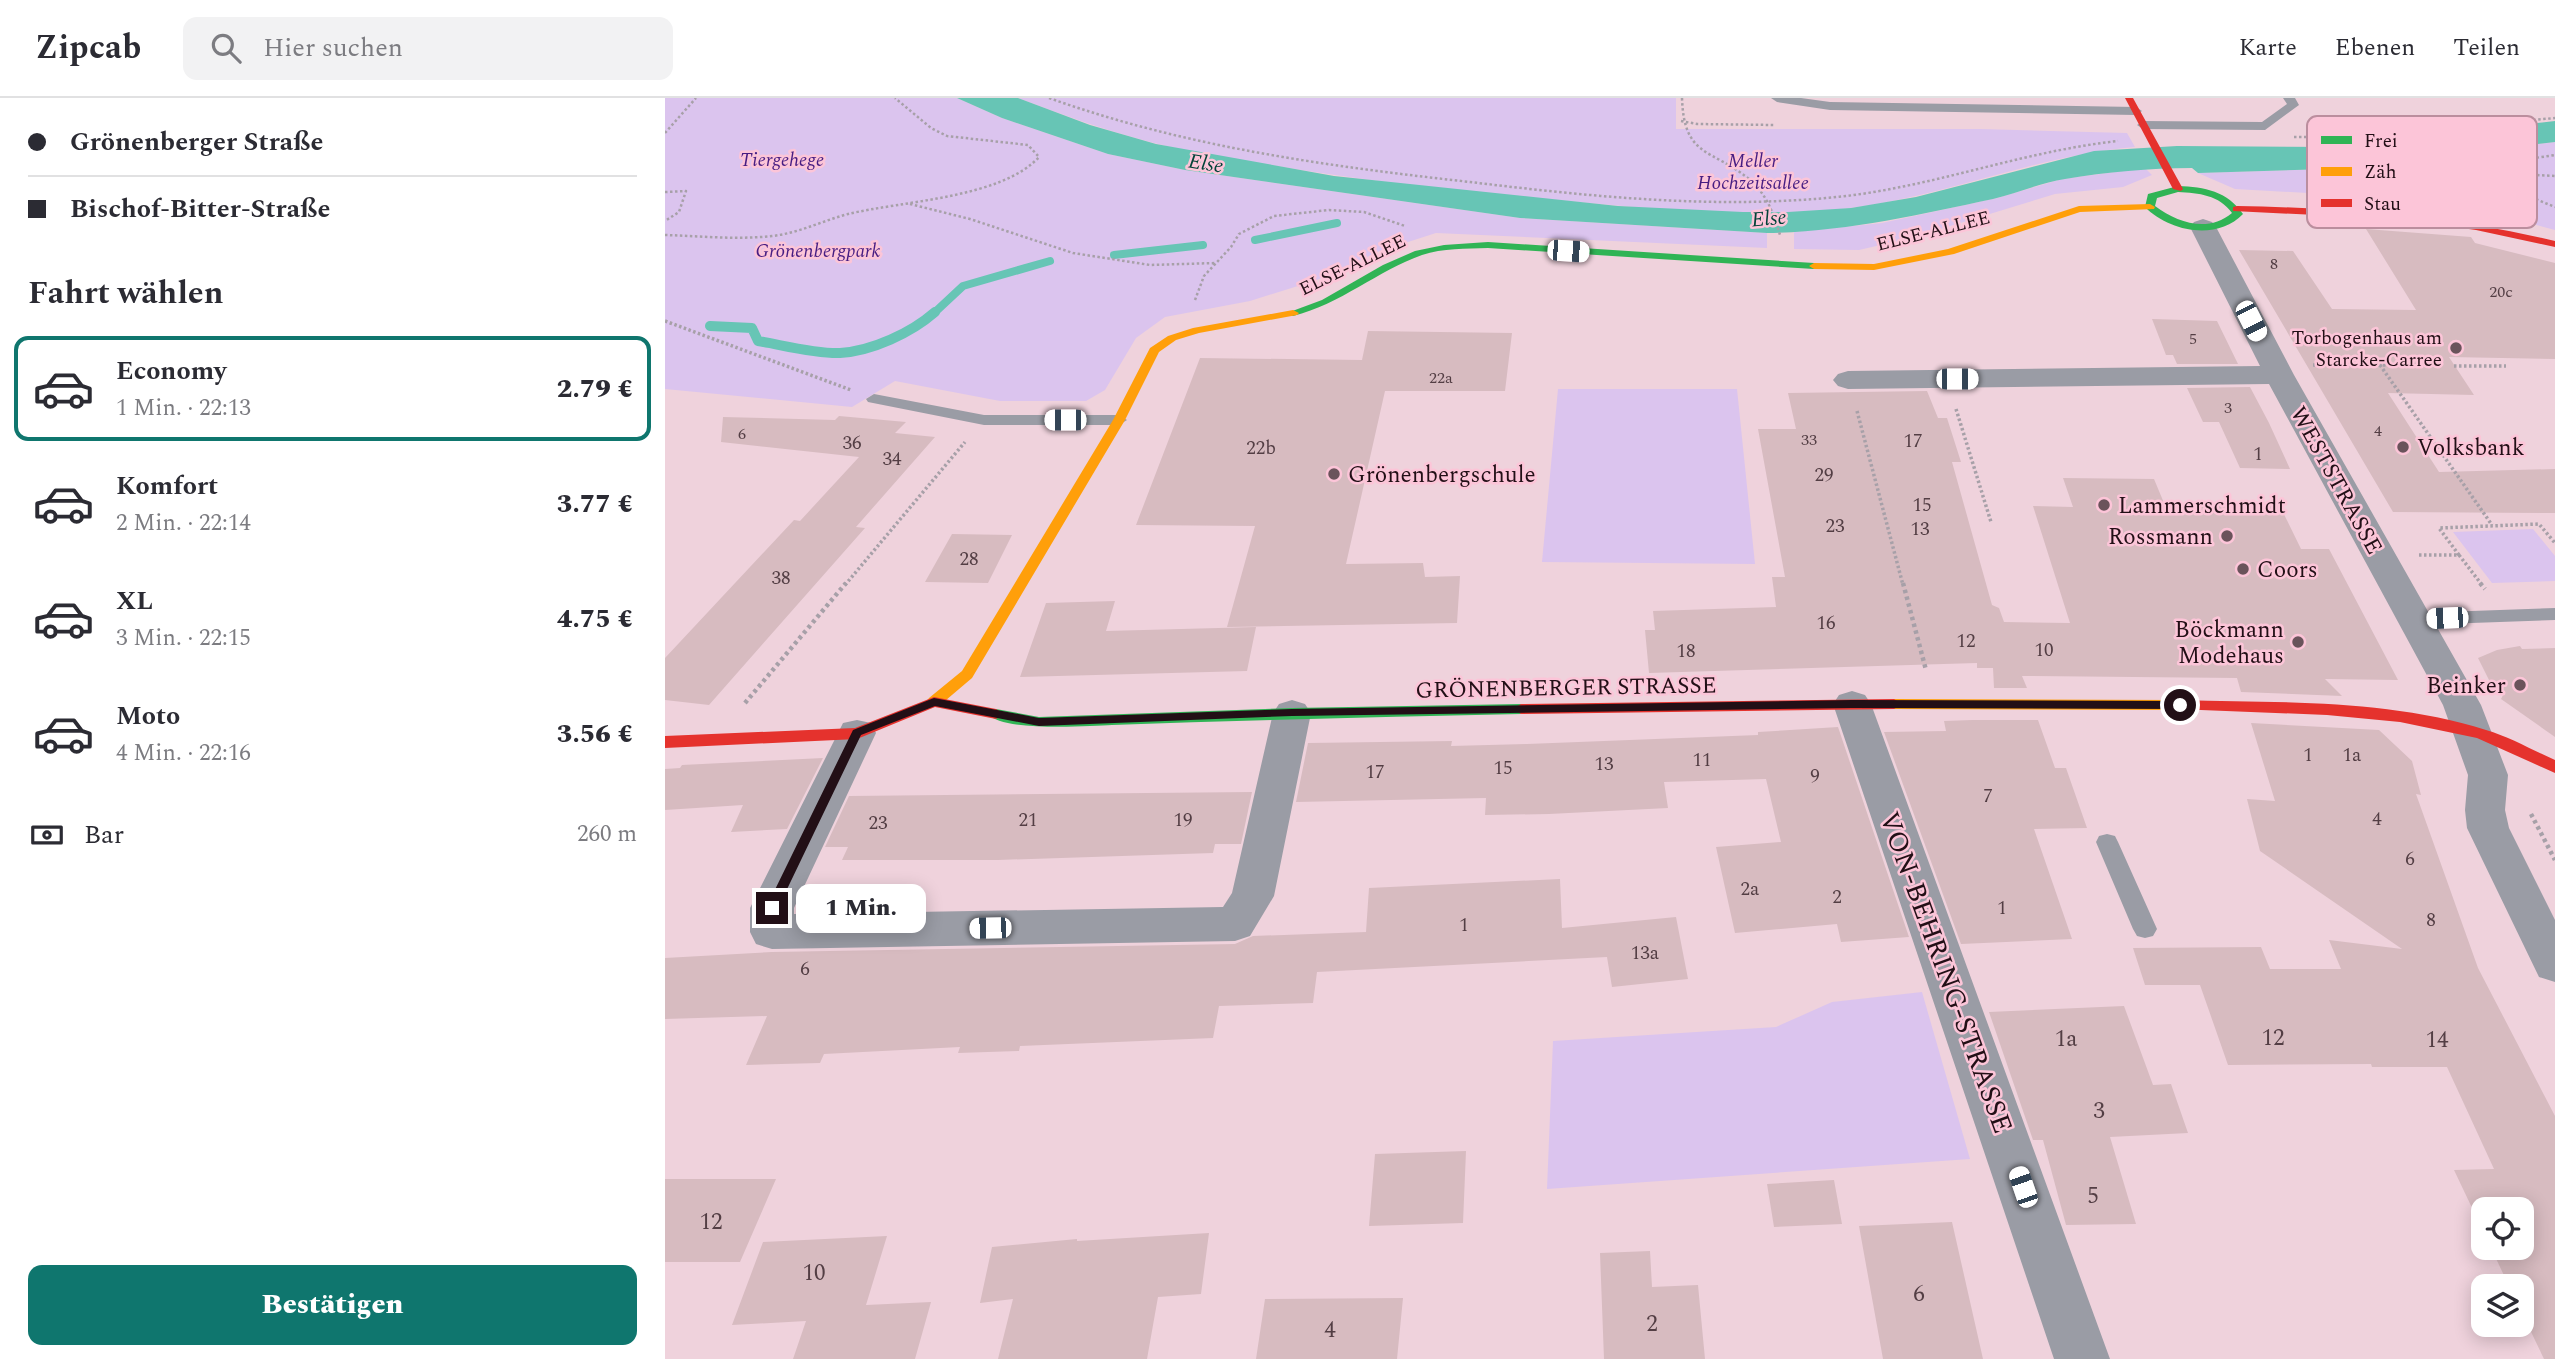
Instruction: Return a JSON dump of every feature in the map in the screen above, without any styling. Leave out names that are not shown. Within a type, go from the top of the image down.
[{"type":"street","points":[[2142,123],[2178,189]]},
{"type":"street","points":[[2237,209],[2235,219],[2228,224],[2203,227],[2164,219],[2150,207],[2152,196],[2178,189],[2209,192],[2230,202],[2237,209],[2307,210]]},
{"type":"street","name":"ELSE-ALLEE","points":[[934,702],[967,674],[1119,420],[1154,350],[1172,338],[1197,330],[1313,309],[1416,254],[1437,248],[1488,245],[1841,268],[1874,267],[1950,252],[2079,209],[2150,207]]},
{"type":"street","name":"WESTSTRASSE","points":[[2203,227],[2276,370],[2415,619],[2474,731],[2488,775],[2485,810],[2488,828],[2555,964]]},
{"type":"street","points":[[2492,228],[2555,244]]},
{"type":"street","points":[[1848,380],[2276,370]]},
{"type":"street","points":[[665,742],[857,733],[934,702]]},
{"type":"street","name":"GRÖNENBERGER STRASSE","points":[[934,702],[1039,722],[1292,713],[1852,704],[2154,704],[2363,712],[2474,731],[2555,767]]},
{"type":"street","name":"VON-BEHRING-STRASSE","points":[[1852,704],[2083,1359]]},
{"type":"street","points":[[857,733],[772,908],[772,932],[1235,924],[1253,896],[1292,713]]},
{"type":"lane","points":[[1777,98],[2077,110],[2142,123],[2265,126],[2293,105],[2289,98]]},
{"type":"lane","points":[[2071,98],[2077,110]]},
{"type":"lane","points":[[874,398],[984,420],[1119,420]]},
{"type":"lane","points":[[2415,619],[2555,614]]},
{"type":"lane","points":[[2107,842],[2145,929]]},
{"type":"path","points":[[665,133],[696,98]]},
{"type":"path","points":[[665,235],[756,237],[788,234],[836,217],[997,183],[1023,173],[1037,162],[1039,157],[1028,145],[941,134],[924,125],[907,105],[895,98]]},
{"type":"path","points":[[1049,98],[1093,115],[1143,129],[1346,168],[1599,195],[1769,201],[1848,195],[1938,180],[2142,123]]},
{"type":"path","points":[[1682,98],[1681,121],[1694,146],[1749,179],[1769,201],[1782,242]]},
{"type":"path","points":[[2537,120],[2555,118]]},
{"type":"path","points":[[2290,137],[2307,137]]},
{"type":"path","points":[[2537,158],[2555,155]]},
{"type":"path","points":[[2537,175],[2555,176]]},
{"type":"path","points":[[665,192],[687,191],[679,212],[665,221]]},
{"type":"path","points":[[2537,200],[2555,207]]},
{"type":"path","points":[[906,203],[970,219],[1073,253],[1150,265],[1216,263]]},
{"type":"path","points":[[1191,307],[1202,288],[1204,276],[1239,234],[1252,225],[1287,214],[1329,210],[1364,212],[1412,228]]},
{"type":"path","points":[[665,321],[874,398]]},
{"type":"path","points":[[2379,365],[2492,525]]},
{"type":"path","points":[[2276,370],[2422,365]]},
{"type":"path","points":[[2454,366],[2506,366]]},
{"type":"path","points":[[1946,379],[1991,522]]},
{"type":"path","points":[[1848,380],[1935,704]]},
{"type":"path","points":[[715,738],[984,420]]},
{"type":"path","points":[[2486,591],[2439,528],[2539,524],[2555,543]]},
{"type":"path","points":[[2380,556],[2459,555]]},
{"type":"green space","name":"Grönenbergpark","points":[[665,98],[957,98],[1002,118],[1108,154],[1185,170],[1520,218],[1767,233],[1767,248],[1436,233],[1380,251],[1317,280],[1250,301],[1165,317],[1136,338],[1105,390],[1086,401],[1000,401],[895,381],[852,407],[665,389]]},
{"type":"green space","name":"Meller Hochzeitsallee","points":[[1018,98],[1676,98],[1676,129],[1981,129],[2127,133],[2135,147],[2063,158],[1922,195],[1851,208],[1734,213],[1437,188],[1227,158],[1137,138]]},
{"type":"green space","points":[[2555,142],[2555,230],[2537,225],[2537,144]]},
{"type":"green space","points":[[2145,168],[2152,175],[2123,187],[2055,194],[1911,238],[1859,250],[1794,249],[1794,232],[1882,223],[1997,198],[2062,179]]},
{"type":"green space","points":[[2307,170],[2307,193],[2235,189],[2198,173]]},
{"type":"green space","points":[[1558,389],[1737,389],[1755,564],[1542,562]]},
{"type":"green space","points":[[2533,529],[2555,556],[2555,581],[2492,583],[2453,532]]},
{"type":"green space","points":[[1922,992],[1970,1159],[1547,1189],[1553,1041],[1776,1027],[1832,1002]]},
{"type":"water","name":"Else","points":[[957,98],[1018,98],[1090,125],[1156,144],[1334,176],[1618,206],[1743,212],[1851,208],[1916,197],[2094,151],[2177,146],[2307,147],[2307,170],[2198,173],[2192,168],[2176,168],[2112,172],[2056,181],[1993,199],[1881,222],[1824,230],[1767,233],[1520,218],[1185,170],[1108,154],[1002,118]]},
{"type":"water","points":[[2555,121],[2555,142],[2537,144],[2537,123]]},
{"type":"building","points":[[2366,229],[2471,237],[2475,243],[2555,263],[2555,359],[2449,357],[2474,395],[2388,393],[2439,472],[2555,469],[2555,513],[2393,512],[2239,250],[2293,251],[2332,309],[2416,310]]},
{"type":"building","points":[[2152,319],[2217,321],[2238,364],[2177,364],[2173,355],[2166,355]]},
{"type":"building","points":[[1368,331],[1512,333],[1505,391],[1385,391],[1346,564],[1423,563],[1425,577],[1460,576],[1457,623],[1227,627],[1255,526],[1136,525],[1200,358],[1362,360]]},
{"type":"building","points":[[2250,387],[2290,469],[2240,468],[2219,422],[2203,422],[2187,388]]},
{"type":"building","points":[[1927,391],[1938,418],[1947,418],[1961,462],[1952,462],[1992,605],[1999,608],[2004,622],[2070,623],[2033,506],[2073,507],[2063,478],[2154,479],[2164,503],[2279,504],[2301,549],[2329,549],[2398,680],[2325,679],[2342,696],[2241,692],[2237,678],[2022,676],[2027,688],[1994,688],[1993,668],[1977,668],[1977,663],[1649,673],[1645,630],[1655,630],[1653,611],[1776,607],[1772,577],[1785,577],[1758,429],[1796,429],[1788,393]]},
{"type":"building","points":[[839,416],[906,422],[895,433],[935,437],[856,527],[865,528],[709,705],[665,700],[665,658],[794,520],[800,521],[859,457],[721,442],[723,417],[835,420]]},
{"type":"building","points":[[952,534],[1012,535],[988,583],[925,582]]},
{"type":"building","points":[[1115,601],[1106,631],[1256,627],[1247,671],[1020,677],[1046,603]]},
{"type":"building","name":"Beinker","points":[[2520,646],[2522,649],[2555,648],[2555,737],[2501,699],[2503,695],[2492,686],[2478,658],[2497,650]]},
{"type":"building","points":[[2038,720],[2055,768],[2066,768],[2087,828],[2034,829],[2072,939],[1961,944],[1884,732],[1946,731],[1944,721]]},
{"type":"building","points":[[2251,723],[2379,730],[2412,761],[2421,795],[2416,794],[2478,968],[2555,1116],[2555,1359],[2544,1359],[2533,1337],[2534,1274],[2503,1274],[2497,1260],[2534,1260],[2534,1197],[2471,1197],[2471,1206],[2454,1170],[2494,1169],[2447,1067],[2372,1067],[2371,1064],[2228,1065],[2200,985],[2145,985],[2133,948],[2261,947],[2270,969],[2341,969],[2329,940],[2402,949],[2260,851],[2247,799],[2275,801]]},
{"type":"building","points":[[1838,727],[1909,937],[1841,942],[1837,924],[1735,933],[1716,847],[1781,842],[1766,779],[1664,782],[1668,808],[1549,814],[1485,815],[1486,798],[1296,802],[1308,743],[1452,741],[1451,746],[1527,744],[1758,735],[1758,732]]},
{"type":"building","points":[[823,758],[787,829],[731,832],[743,805],[665,810],[665,769],[680,768],[682,765]]},
{"type":"building","points":[[1252,792],[1241,844],[1215,844],[1213,853],[998,860],[842,860],[848,847],[825,847],[849,796]]},
{"type":"building","points":[[1560,879],[1562,928],[1676,917],[1688,979],[1612,987],[1607,957],[1317,972],[1313,1003],[1219,1006],[1213,1038],[1020,1046],[1019,1051],[958,1053],[960,1047],[824,1054],[820,1063],[746,1065],[767,1016],[665,1019],[665,958],[772,952],[1235,944],[1253,936],[1366,932],[1369,888]]},
{"type":"building","points":[[2124,1006],[2153,1085],[2171,1084],[2188,1133],[2110,1137],[2136,1224],[2066,1225],[2043,1140],[2033,1140],[1989,1012]]},
{"type":"building","points":[[1466,1151],[1463,1223],[1369,1226],[1375,1154]]},
{"type":"building","points":[[665,1179],[776,1179],[740,1262],[665,1262]]},
{"type":"building","points":[[1834,1180],[1842,1224],[1774,1227],[1767,1184]]},
{"type":"building","points":[[1952,1222],[1983,1359],[1883,1359],[1859,1226]]},
{"type":"building","points":[[1209,1233],[1201,1294],[1158,1297],[1147,1359],[998,1359],[1013,1299],[980,1303],[992,1247],[1077,1239]]},
{"type":"building","points":[[887,1236],[866,1305],[931,1302],[915,1359],[793,1359],[806,1321],[732,1325],[763,1242]]},
{"type":"building","points":[[1650,1251],[1652,1287],[1698,1285],[1705,1359],[1604,1359],[1600,1253]]},
{"type":"building","points":[[1403,1298],[1397,1359],[1256,1359],[1265,1299]]},
{"type":"waterway","points":[[1255,240],[1337,223]]},
{"type":"waterway","points":[[1114,255],[1203,245]]},
{"type":"waterway","points":[[933,314],[963,286],[1050,261]]},
{"type":"waterway","points":[[710,326],[752,328],[758,341],[810,351],[840,353],[865,349],[891,340],[935,312]]},
{"type":"traffic: fast","points":[[2178,189],[2220,197],[2238,214],[2218,226],[2206,228],[2170,220],[2150,207],[2152,196],[2178,189]]},
{"type":"traffic: fast","points":[[1293,313],[1326,302],[1387,267],[1419,253],[1453,247],[1488,245],[1814,266]]},
{"type":"traffic: fast","points":[[996,714],[1039,722],[1292,713],[1521,709]]},
{"type":"traffic: slow","points":[[1814,266],[1874,267],[1950,252],[2079,209],[2150,207]]},
{"type":"traffic: slow","points":[[934,702],[967,674],[1119,420],[1154,350],[1172,338],[1197,330],[1293,313]]},
{"type":"traffic: slow","points":[[1894,704],[2181,705]]},
{"type":"traffic: jam","points":[[2129,98],[2178,189]]},
{"type":"traffic: jam","points":[[2237,209],[2307,211]]},
{"type":"traffic: jam","points":[[2482,228],[2555,244]]},
{"type":"traffic: jam","points":[[665,742],[857,733],[934,702],[996,714]]},
{"type":"traffic: jam","points":[[1521,709],[1894,704]]},
{"type":"traffic: jam","points":[[2181,705],[2364,712],[2400,717],[2482,734],[2555,767]]},
{"type":"place","name":"Torbogenhaus am Starcke-Carree","points":[[2456,348]]},
{"type":"place","name":"Volksbank","points":[[2403,447]]},
{"type":"place","name":"Grönenbergschule","points":[[1334,474]]},
{"type":"place","name":"Lammerschmidt","points":[[2104,505]]},
{"type":"place","name":"Rossmann","points":[[2227,536]]},
{"type":"place","name":"Coors","points":[[2243,569]]},
{"type":"place","name":"Böckmann Modehaus","points":[[2298,642]]},
{"type":"place","name":"Beinker","points":[[2520,685]]},
{"type":"route","points":[[772,908],[857,733],[934,702],[1039,722],[1292,713],[1852,704],[2180,705]]},
{"type":"park label","name":"Tiergehege","points":[[782,159]]}]
